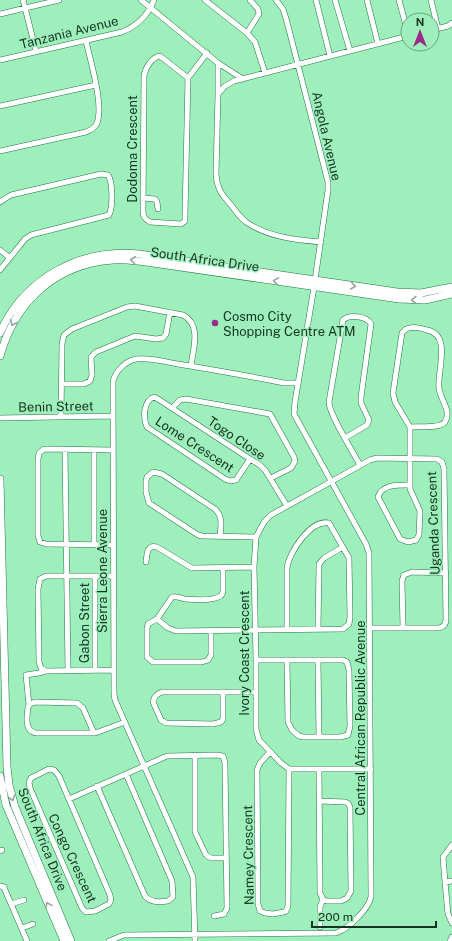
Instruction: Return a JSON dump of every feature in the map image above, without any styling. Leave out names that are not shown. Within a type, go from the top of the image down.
[{"type":"street","points":[[23,0],[36,52]]},
{"type":"street","points":[[0,14],[59,0]]},
{"type":"street","points":[[141,0],[218,63],[243,79]]},
{"type":"street","name":"Tanzania Avenue","points":[[0,60],[86,41],[130,28],[136,24],[151,8],[154,0]]},
{"type":"street","points":[[205,0],[247,33],[255,42],[265,73]]},
{"type":"street","points":[[247,33],[260,14],[258,9],[250,0]]},
{"type":"street","name":"Angola Avenue","points":[[276,0],[283,9],[287,22],[327,176],[328,190],[314,284]]},
{"type":"street","points":[[316,0],[330,56]]},
{"type":"street","points":[[335,0],[350,51]]},
{"type":"street","points":[[367,0],[378,44]]},
{"type":"street","points":[[399,0],[402,12]]},
{"type":"street","points":[[431,0],[434,12]]},
{"type":"street","points":[[440,28],[452,23]]},
{"type":"street","points":[[218,94],[228,83],[378,44],[400,37]]},
{"type":"street","points":[[0,152],[86,132],[94,128],[98,122],[99,115],[96,85],[86,41]]},
{"type":"street","points":[[188,78],[206,53]]},
{"type":"street","name":"Dodoma Crescent","points":[[160,56],[188,78],[185,221],[178,225],[150,222],[143,216],[144,72],[153,59],[160,56]]},
{"type":"street","points":[[218,63],[216,174],[217,183],[221,194],[242,219],[267,233],[282,237],[321,242]]},
{"type":"street","points":[[0,106],[96,85]]},
{"type":"street","points":[[0,202],[11,195],[101,174],[108,175],[111,180],[111,208],[109,215],[31,235],[25,239],[0,270]]},
{"type":"street","points":[[143,198],[155,199],[158,209]]},
{"type":"street","points":[[0,250],[10,258]]},
{"type":"street","name":"South Africa Drive","points":[[0,333],[19,301],[45,277],[72,262],[98,255],[125,252],[408,300],[425,300],[452,294]]},
{"type":"street","name":"South Africa Drive","points":[[0,356],[7,336],[21,309],[41,288],[66,272],[83,265],[99,262],[126,260],[314,284],[410,293],[438,290],[452,286]]},
{"type":"street","name":"Central African Republic Avenue","points":[[109,941],[124,935],[340,932],[368,906],[372,893],[370,559],[368,549],[294,414],[297,384],[314,284]]},
{"type":"street","points":[[62,416],[62,339],[67,332],[131,306],[186,316],[194,326],[195,339],[191,366]]},
{"type":"street","points":[[62,384],[84,384],[90,381],[92,375],[91,357],[96,352],[135,336],[156,339],[163,338],[166,334],[170,312]]},
{"type":"street","points":[[345,438],[368,423],[368,417],[361,402],[361,397],[371,328],[371,324],[368,319],[348,316],[342,322],[329,409],[345,438],[360,464]]},
{"type":"street","points":[[410,427],[440,426],[445,422],[448,414],[448,408],[439,388],[443,352],[442,340],[431,330],[411,327],[402,333],[393,393],[395,402],[410,427],[410,485],[412,495],[419,509],[419,536],[416,540],[408,542],[400,539],[378,497],[381,491],[388,487],[396,485],[410,485]]},
{"type":"street","name":"Sierra Leone Avenue","points":[[195,941],[193,877],[114,696],[112,450],[113,381],[119,370],[128,362],[136,359],[147,359],[297,384]]},
{"type":"street","name":"Lome Crescent","points":[[173,408],[154,397],[150,399],[146,405],[145,422],[147,427],[230,481],[238,478],[250,459]]},
{"type":"street","points":[[173,408],[182,398],[270,414],[295,461],[291,468],[271,478]]},
{"type":"street","name":"Togo Close","points":[[173,408],[260,465],[271,478],[287,506]]},
{"type":"street","name":"Benin Street","points":[[0,418],[112,416]]},
{"type":"street","points":[[112,450],[44,449],[39,453],[38,536],[40,542],[46,544],[113,545]]},
{"type":"street","points":[[65,450],[68,670]]},
{"type":"street","points":[[94,450],[94,544]]},
{"type":"street","name":"Uganda Crescent","points":[[330,481],[360,464],[375,458],[437,459],[442,462],[444,467],[446,573],[446,619],[444,626],[439,628],[370,628]]},
{"type":"street","points":[[220,536],[220,517],[219,513],[215,509],[162,474],[153,472],[147,477],[146,492],[149,503],[198,535],[202,536],[256,537]]},
{"type":"street","name":"South Africa Drive","points":[[0,479],[3,734],[7,775],[12,799],[71,941]]},
{"type":"street","name":"Ivory Coast Crescent","points":[[289,769],[281,764],[258,740],[256,734],[256,630],[254,567],[256,537],[267,519],[330,481]]},
{"type":"street","points":[[157,619],[172,630],[343,629],[349,624],[349,558],[329,523],[323,522],[305,533],[288,560],[287,629]]},
{"type":"street","points":[[146,562],[149,548],[154,546],[192,568],[254,567]]},
{"type":"street","points":[[318,629],[319,564],[324,558],[343,547]]},
{"type":"street","points":[[211,630],[211,655],[208,660],[202,662],[153,662],[147,657],[147,628],[150,622],[157,619],[172,598],[202,599],[217,598],[221,596],[223,592],[223,568]]},
{"type":"street","points":[[403,628],[403,576],[412,572],[446,573]]},
{"type":"street","name":"Gabon Street","points":[[95,576],[95,670]]},
{"type":"street","points":[[46,671],[41,668],[39,662],[39,582],[42,577],[114,576]]},
{"type":"street","points":[[256,660],[343,660],[348,664],[349,670],[350,732],[345,736],[319,737],[300,736],[292,730],[289,725],[287,661]]},
{"type":"street","points":[[318,661],[319,737]]},
{"type":"street","points":[[113,670],[46,671],[39,674],[26,675],[29,705],[28,727],[32,732],[94,733],[125,722]]},
{"type":"street","points":[[223,693],[223,719],[221,722],[214,724],[166,723],[161,720],[153,702],[158,693],[162,692],[255,692]]},
{"type":"street","points":[[29,705],[35,702],[77,703],[83,708],[94,733]]},
{"type":"street","name":"Namey Crescent","points":[[270,752],[260,763],[257,770],[258,901],[259,909],[265,913],[281,913],[286,911],[288,906],[289,769]]},
{"type":"street","points":[[69,799],[169,755],[223,756],[225,760],[227,910],[224,914],[214,916]]},
{"type":"street","points":[[195,755],[196,832],[206,855],[211,858],[226,858]]},
{"type":"street","points":[[289,769],[371,769]]},
{"type":"street","points":[[319,769],[320,893],[323,899],[329,901],[341,901],[347,898],[350,894],[350,809],[348,803],[345,802],[320,801]]},
{"type":"street","name":"Congo Crescent","points":[[49,770],[54,770],[59,776],[69,799],[111,898],[108,905],[92,912],[85,911],[81,905],[30,788],[30,780],[35,775],[49,770]]},
{"type":"street","points":[[97,786],[145,896],[154,902],[168,901],[173,897],[172,881],[126,774]]},
{"type":"street","name":"South Africa Drive","points":[[0,776],[6,805],[64,941]]},
{"type":"street","points":[[452,845],[443,857],[448,914],[452,923]]},
{"type":"street","points":[[445,882],[452,881]]},
{"type":"street","points":[[0,886],[5,888],[26,941]]},
{"type":"street","points":[[320,927],[320,907],[323,899]]},
{"type":"street","points":[[12,904],[24,900]]},
{"type":"street","points":[[22,928],[33,924]]},
{"type":"street","points":[[450,941],[452,937]]},
{"type":"place","name":"Cosmo City Shopping Centre ATM","points":[[215,323]]}]
